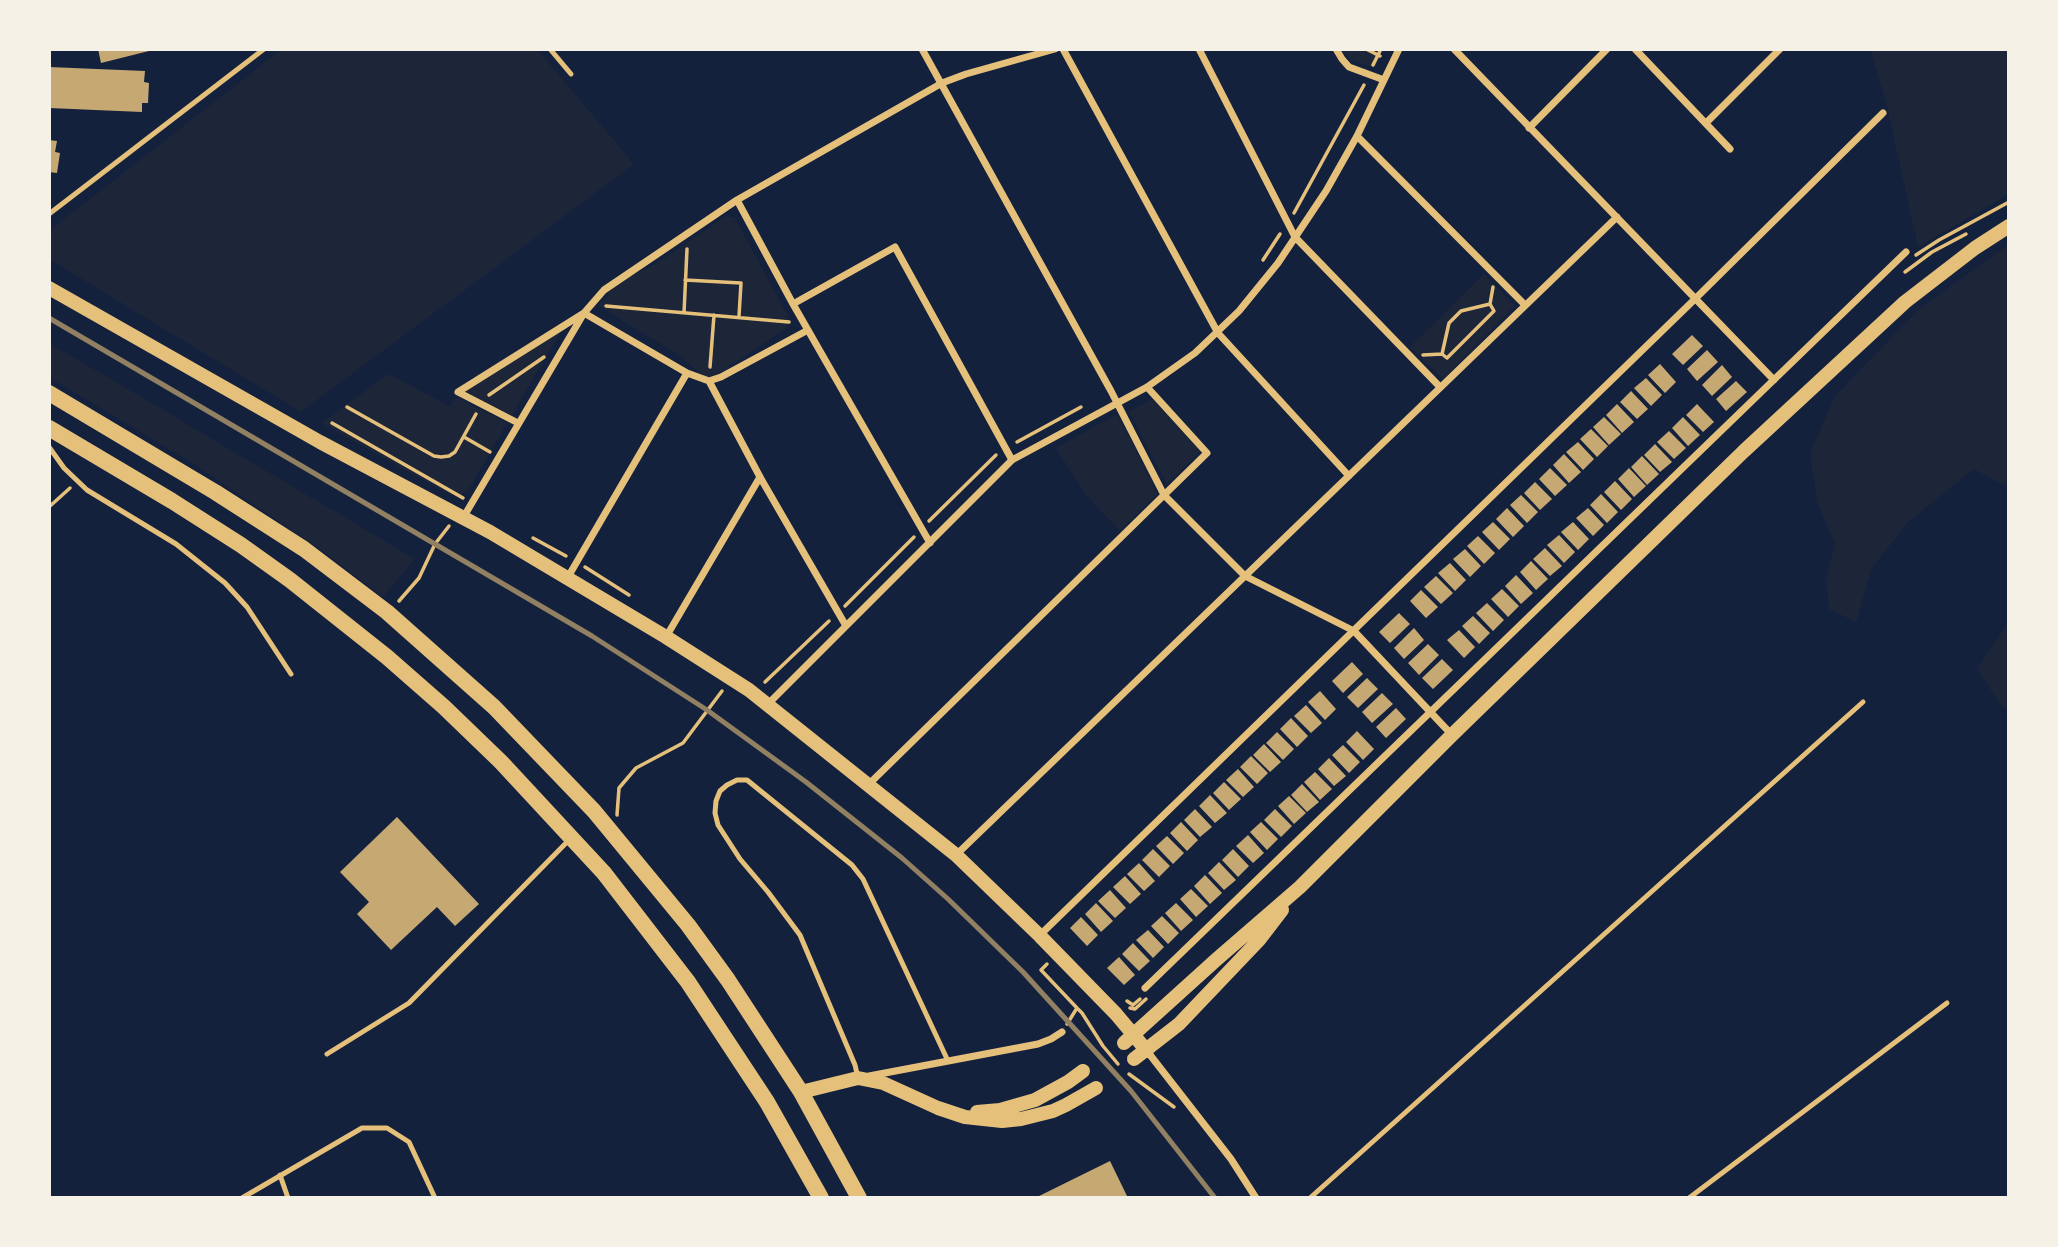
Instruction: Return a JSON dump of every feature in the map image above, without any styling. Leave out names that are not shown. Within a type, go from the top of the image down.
[{"type":"main road","points":[[1128,1039],[1300,887],[1744,451],[1905,302],[2009,226]]},
{"type":"main road","points":[[49,288],[320,442],[568,577],[733,679],[956,855],[1116,1014],[1128,1039],[1147,1051]]},
{"type":"main road","points":[[49,393],[260,520],[336,572],[387,612],[494,707],[614,834],[664,894],[720,969],[801,1092],[859,1198]]},
{"type":"main road","points":[[49,428],[241,545],[336,615],[473,734],[572,836],[645,924],[688,982],[767,1102],[821,1198]]},
{"type":"main road","points":[[1128,1064],[1179,1024],[1223,979],[1259,940],[1300,887]]},
{"type":"main road","points":[[948,1111],[983,1112],[1017,1106],[1052,1092],[1083,1071]]},
{"type":"main road","points":[[801,1092],[858,1078],[883,1083],[937,1108],[984,1120],[1021,1119],[1066,1105],[1096,1088]]},
{"type":"street","points":[[922,49],[1118,404],[1164,495],[1245,576],[1354,631],[1452,735]]},
{"type":"street","points":[[460,516],[584,313],[604,290],[737,200],[942,83],[1055,49]]},
{"type":"street","points":[[1063,49],[1217,333],[1349,475]]},
{"type":"street","points":[[1199,49],[1296,237],[1440,387]]},
{"type":"street","points":[[1336,49],[1349,67],[1384,80]]},
{"type":"street","points":[[768,704],[1012,460],[1147,387],[1180,365],[1217,333],[1260,288],[1326,191],[1357,136],[1399,49]]},
{"type":"street","points":[[1454,49],[1774,380]]},
{"type":"street","points":[[1529,128],[1607,49]]},
{"type":"street","points":[[1635,49],[1730,149]]},
{"type":"street","points":[[1706,123],[1780,49]]},
{"type":"street","points":[[1040,936],[1883,113]]},
{"type":"street","points":[[1357,136],[1525,305]]},
{"type":"street","points":[[737,200],[793,304],[930,543]]},
{"type":"street","points":[[956,855],[1617,217]]},
{"type":"street","points":[[793,304],[895,247],[1012,460]]},
{"type":"street","points":[[1145,988],[1906,252]]},
{"type":"street","points":[[584,313],[687,373],[709,381],[722,377],[808,330]]},
{"type":"street","points":[[518,423],[458,392],[584,313]]},
{"type":"street","points":[[568,577],[687,373]]},
{"type":"street","points":[[709,381],[760,477],[846,626]]},
{"type":"street","points":[[869,784],[1207,453],[1147,387]]},
{"type":"street","points":[[666,636],[760,477]]},
{"type":"street","points":[[858,1078],[1038,1044],[1062,1032]]},
{"type":"street","points":[[1147,1051],[1231,1159],[1256,1198]]},
{"type":"lane","points":[[49,214],[264,49]]},
{"type":"lane","points":[[550,49],[571,74]]},
{"type":"lane","points":[[49,447],[77,481],[98,498],[176,544],[225,583],[247,607],[291,674]]},
{"type":"lane","points":[[1310,1198],[1863,702]]},
{"type":"lane","points":[[858,1078],[855,1065],[800,935],[740,859],[718,825],[715,813],[720,791],[737,780],[747,780],[859,873],[948,1061]]},
{"type":"lane","points":[[327,1054],[409,1003],[572,836]]},
{"type":"lane","points":[[1689,1198],[1947,1003]]},
{"type":"lane","points":[[242,1198],[362,1128],[387,1128],[409,1142],[435,1198]]},
{"type":"lane","points":[[279,1175],[288,1198]]},
{"type":"path","points":[[1366,49],[1380,56]]},
{"type":"path","points":[[684,313],[688,242]]},
{"type":"path","points":[[1411,357],[1442,354],[1447,358],[1494,311],[1490,304],[1497,277]]},
{"type":"path","points":[[685,280],[741,283],[739,317]]},
{"type":"path","points":[[1442,354],[1449,323],[1461,311],[1490,304]]},
{"type":"path","points":[[597,305],[789,322]]},
{"type":"path","points":[[710,367],[715,315]]},
{"type":"path","points":[[482,400],[546,355]]},
{"type":"path","points":[[347,407],[434,456],[449,456],[455,452],[478,408]]},
{"type":"path","points":[[464,437],[491,452]]},
{"type":"path","points":[[49,507],[77,481]]},
{"type":"path","points":[[387,612],[419,579],[435,544],[460,516]]},
{"type":"path","points":[[614,834],[620,788],[636,768],[683,743],[733,679]]},
{"type":"path","points":[[1057,954],[1041,970],[1082,1013],[1103,1046],[1128,1064],[1178,1110]]},
{"type":"path","points":[[1062,1032],[1077,1008]]},
{"type":"shaded area","points":[[282,49],[537,49],[634,164],[301,412],[49,259],[49,231]]},
{"type":"shaded area","points":[[1341,49],[1383,49],[1375,68],[1349,59]]},
{"type":"shaded area","points":[[1870,49],[2009,49],[2009,194],[1918,247],[1886,102]]},
{"type":"shaded area","points":[[726,216],[735,218],[789,322],[785,329],[709,381],[678,354],[597,305],[610,296],[604,290],[659,262]]},
{"type":"shaded area","points":[[2009,244],[2009,488],[1974,469],[1908,522],[1872,568],[1856,622],[1829,609],[1826,581],[1835,544],[1817,501],[1810,453],[1835,396],[1918,310]]},
{"type":"shaded area","points":[[1484,274],[1515,306],[1443,379],[1410,347]]},
{"type":"shaded area","points":[[562,330],[512,415],[464,391]]},
{"type":"shaded area","points":[[49,344],[415,559],[383,597],[321,550],[194,464],[49,377]]},
{"type":"shaded area","points":[[388,374],[450,406],[456,397],[507,423],[471,486],[464,493],[455,496],[447,493],[321,423]]},
{"type":"shaded area","points":[[1152,399],[1201,451],[1167,484],[1129,412]]},
{"type":"shaded area","points":[[1117,414],[1158,494],[1120,531],[1085,494],[1056,448]]},
{"type":"shaded area","points":[[2009,621],[2009,710],[2002,707],[1977,669]]},
{"type":"building","points":[[98,49],[153,49],[153,50],[101,63]]},
{"type":"building","points":[[49,67],[145,71],[144,82],[149,83],[148,103],[142,103],[142,112],[49,108]]},
{"type":"building","points":[[49,140],[57,141],[55,152],[60,153],[57,173],[49,172]]},
{"type":"building","points":[[1692,335],[1703,346],[1683,365],[1672,354]]},
{"type":"building","points":[[1707,350],[1718,362],[1697,381],[1687,369]]},
{"type":"building","points":[[1660,364],[1676,382],[1665,393],[1648,375]]},
{"type":"building","points":[[1722,365],[1732,377],[1712,396],[1702,385]]},
{"type":"building","points":[[1646,378],[1662,395],[1651,406],[1634,388]]},
{"type":"building","points":[[1736,381],[1747,392],[1726,411],[1716,399]]},
{"type":"building","points":[[1631,391],[1648,409],[1637,419],[1620,402]]},
{"type":"building","points":[[1617,404],[1634,422],[1622,433],[1606,415]]},
{"type":"building","points":[[1697,404],[1714,422],[1703,432],[1686,415]]},
{"type":"building","points":[[1604,417],[1621,434],[1609,445],[1593,427]]},
{"type":"building","points":[[1683,417],[1700,435],[1688,446],[1672,428]]},
{"type":"building","points":[[1591,429],[1608,446],[1597,457],[1580,439]]},
{"type":"building","points":[[1669,431],[1686,448],[1674,459],[1657,442]]},
{"type":"building","points":[[1578,442],[1594,459],[1583,470],[1566,452]]},
{"type":"building","points":[[1655,444],[1672,462],[1660,472],[1644,455]]},
{"type":"building","points":[[1564,454],[1581,472],[1569,483],[1553,465]]},
{"type":"building","points":[[1642,456],[1659,474],[1647,485],[1631,467]]},
{"type":"building","points":[[1550,468],[1567,485],[1555,496],[1539,479]]},
{"type":"building","points":[[1629,468],[1646,486],[1634,497],[1618,479]]},
{"type":"building","points":[[1615,481],[1632,499],[1621,510],[1604,492]]},
{"type":"building","points":[[1535,482],[1552,499],[1540,510],[1524,493]]},
{"type":"building","points":[[1601,494],[1618,512],[1607,523],[1590,505]]},
{"type":"building","points":[[1521,495],[1538,512],[1527,523],[1510,505]]},
{"type":"building","points":[[1507,508],[1524,526],[1513,537],[1496,519]]},
{"type":"building","points":[[1588,508],[1604,525],[1593,536],[1576,518]]},
{"type":"building","points":[[1493,522],[1510,539],[1499,550],[1482,532]]},
{"type":"building","points":[[1573,522],[1589,539],[1578,550],[1561,532]]},
{"type":"building","points":[[1559,535],[1575,552],[1564,563],[1547,545]]},
{"type":"building","points":[[1478,536],[1495,553],[1484,564],[1467,546]]},
{"type":"building","points":[[1545,548],[1562,566],[1550,576],[1533,559]]},
{"type":"building","points":[[1465,549],[1481,566],[1470,577],[1453,559]]},
{"type":"building","points":[[1531,561],[1548,579],[1536,590],[1520,572]]},
{"type":"building","points":[[1450,563],[1466,580],[1455,591],[1438,573]]},
{"type":"building","points":[[1516,575],[1533,593],[1521,604],[1505,586]]},
{"type":"building","points":[[1436,576],[1453,593],[1441,604],[1424,587]]},
{"type":"building","points":[[1502,589],[1519,606],[1508,617],[1491,599]]},
{"type":"building","points":[[1421,590],[1438,607],[1426,618],[1410,601]]},
{"type":"building","points":[[1487,603],[1504,620],[1493,631],[1476,613]]},
{"type":"building","points":[[1399,613],[1410,624],[1390,643],[1379,632]]},
{"type":"building","points":[[1473,616],[1490,633],[1479,644],[1462,626]]},
{"type":"building","points":[[1414,628],[1424,640],[1404,659],[1394,648]]},
{"type":"building","points":[[1459,630],[1475,647],[1464,658],[1447,640]]},
{"type":"building","points":[[1428,644],[1439,655],[1419,675],[1408,663]]},
{"type":"building","points":[[1442,659],[1453,670],[1433,689],[1422,678]]},
{"type":"building","points":[[1352,662],[1363,674],[1343,693],[1332,681]]},
{"type":"building","points":[[1367,678],[1378,689],[1358,708],[1347,697]]},
{"type":"building","points":[[1320,691],[1336,709],[1325,720],[1308,702]]},
{"type":"building","points":[[1382,693],[1393,704],[1372,723],[1362,712]]},
{"type":"building","points":[[1306,705],[1322,723],[1311,733],[1294,716]]},
{"type":"building","points":[[1396,708],[1406,719],[1386,738],[1376,727]]},
{"type":"building","points":[[1291,718],[1308,736],[1297,747],[1280,729]]},
{"type":"building","points":[[1357,731],[1374,749],[1363,760],[1346,742]]},
{"type":"building","points":[[1277,732],[1294,749],[1283,760],[1266,743]]},
{"type":"building","points":[[1264,744],[1281,762],[1270,772],[1253,755]]},
{"type":"building","points":[[1343,745],[1360,762],[1349,773],[1332,755]]},
{"type":"building","points":[[1251,756],[1268,773],[1257,784],[1240,767]]},
{"type":"building","points":[[1329,758],[1346,776],[1334,786],[1318,769]]},
{"type":"building","points":[[1238,769],[1254,787],[1243,797],[1226,780]]},
{"type":"building","points":[[1315,772],[1332,789],[1320,800],[1304,782]]},
{"type":"building","points":[[1224,782],[1241,799],[1229,810],[1213,793]]},
{"type":"building","points":[[1302,784],[1319,802],[1307,812],[1291,795]]},
{"type":"building","points":[[1210,795],[1227,813],[1215,823],[1199,806]]},
{"type":"building","points":[[1289,796],[1306,813],[1294,824],[1278,806]]},
{"type":"building","points":[[1195,809],[1212,827],[1200,837],[1184,820]]},
{"type":"building","points":[[1275,809],[1292,826],[1281,837],[1264,820]]},
{"type":"building","points":[[397,817],[479,904],[455,926],[437,907],[391,950],[357,914],[369,902],[340,872]]},
{"type":"building","points":[[1181,822],[1198,840],[1187,851],[1170,833]]},
{"type":"building","points":[[1261,822],[1278,839],[1267,850],[1250,832]]},
{"type":"building","points":[[1248,835],[1264,853],[1253,863],[1236,846]]},
{"type":"building","points":[[1167,836],[1184,853],[1173,864],[1156,846]]},
{"type":"building","points":[[1153,849],[1170,866],[1159,877],[1142,860]]},
{"type":"building","points":[[1233,849],[1249,866],[1238,877],[1222,860]]},
{"type":"building","points":[[1219,862],[1236,880],[1224,890],[1208,873]]},
{"type":"building","points":[[1139,863],[1155,881],[1144,891],[1127,874]]},
{"type":"building","points":[[1205,875],[1222,893],[1210,904],[1194,886]]},
{"type":"building","points":[[1125,876],[1141,894],[1130,904],[1113,887]]},
{"type":"building","points":[[1191,889],[1208,906],[1196,917],[1180,899]]},
{"type":"building","points":[[1110,890],[1126,908],[1115,918],[1098,901]]},
{"type":"building","points":[[1096,903],[1113,921],[1101,932],[1085,914]]},
{"type":"building","points":[[1176,903],[1193,920],[1181,931],[1165,913]]},
{"type":"building","points":[[1162,916],[1179,933],[1168,944],[1151,926]]},
{"type":"building","points":[[1081,917],[1098,935],[1087,946],[1070,928]]},
{"type":"building","points":[[1148,930],[1164,947],[1153,958],[1136,940]]},
{"type":"building","points":[[1133,943],[1150,961],[1139,971],[1122,954]]},
{"type":"building","points":[[1119,957],[1135,975],[1124,985],[1107,968]]},
{"type":"building","points":[[1110,1161],[1128,1198],[1035,1198]]},
{"type":"railway","points":[[49,318],[592,636],[707,710],[806,782],[902,858],[1023,972],[1131,1091],[1215,1198]]}]
